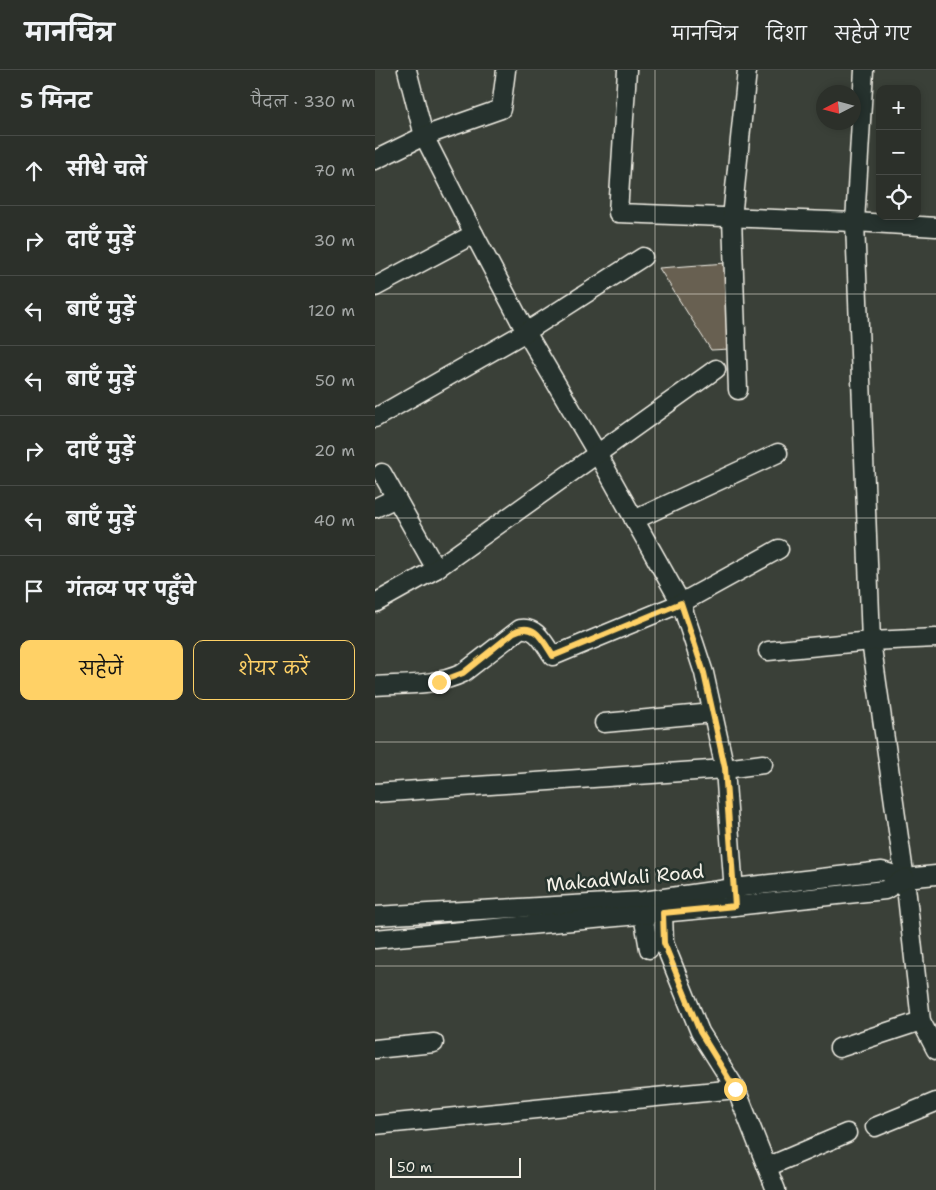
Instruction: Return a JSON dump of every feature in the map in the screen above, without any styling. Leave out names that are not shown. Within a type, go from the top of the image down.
[{"type":"street","points":[[407,70],[424,136],[474,234],[526,332],[681,603],[704,673],[725,768],[735,906]]},
{"type":"street","points":[[375,160],[424,136],[501,109],[506,70]]},
{"type":"street","points":[[627,70],[618,214],[855,222],[936,227]]},
{"type":"street","points":[[738,390],[732,218],[747,70]]},
{"type":"street","points":[[865,70],[855,222],[871,641],[905,878],[921,1021],[936,1050]]},
{"type":"street","points":[[375,287],[474,234]]},
{"type":"street","points":[[378,410],[526,332],[643,257]]},
{"type":"street","points":[[375,603],[436,569],[716,369]]},
{"type":"street","points":[[634,520],[778,453]]},
{"type":"street","points":[[382,473],[436,569]]},
{"type":"street","points":[[375,508],[396,498]]},
{"type":"street","points":[[375,686],[439,682],[452,678],[463,673],[520,629],[526,628],[538,635],[553,656],[681,603],[779,549]]},
{"type":"street","points":[[768,651],[871,641],[936,638]]},
{"type":"street","points":[[603,723],[713,713]]},
{"type":"street","points":[[375,793],[763,764]]},
{"type":"street","name":"MakadWali Road","points":[[375,916],[643,902],[734,888],[882,871],[905,878],[936,874]]},
{"type":"street","points":[[375,939],[643,915],[885,890],[905,878]]},
{"type":"street","points":[[663,913],[664,943],[700,1032],[735,1089],[776,1190]]},
{"type":"street","points":[[643,915],[649,949]]},
{"type":"street","points":[[839,1048],[921,1021]]},
{"type":"street","points":[[375,1049],[434,1043]]},
{"type":"street","points":[[375,1125],[735,1089]]},
{"type":"street","points":[[875,1127],[936,1102]]},
{"type":"street","points":[[767,1167],[847,1133]]},
{"type":"building","points":[[726,263],[730,349],[711,350],[659,268]]},
{"type":"route","points":[[439,682],[463,673],[520,629],[526,628],[538,635],[553,656],[681,603],[704,673],[725,768],[735,906],[663,913],[664,943],[700,1032],[735,1089]]}]
